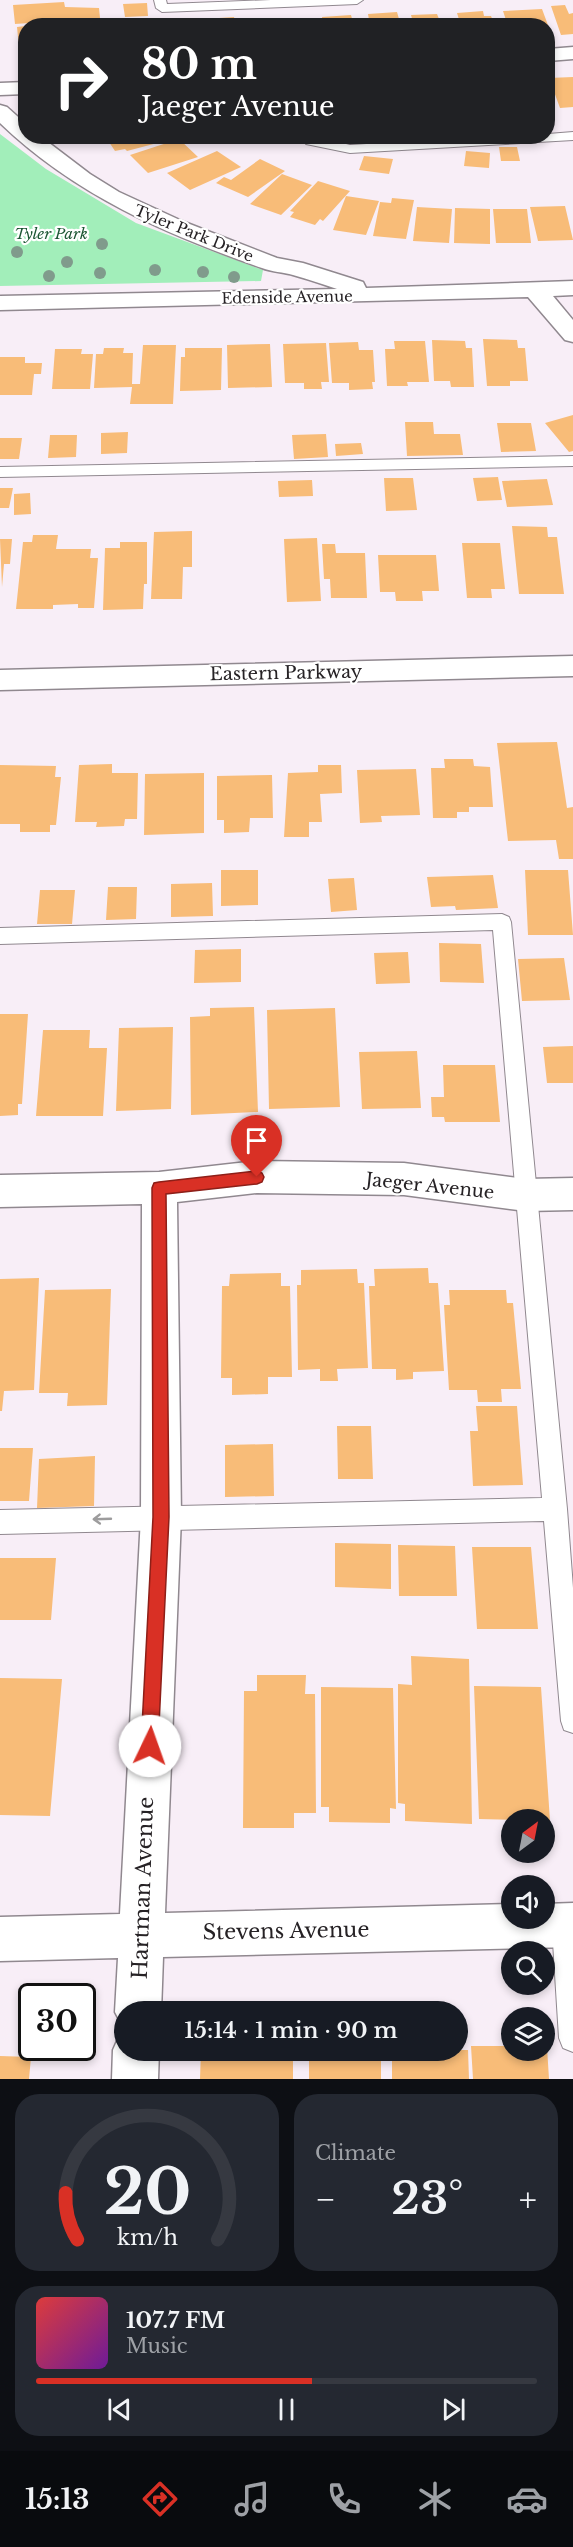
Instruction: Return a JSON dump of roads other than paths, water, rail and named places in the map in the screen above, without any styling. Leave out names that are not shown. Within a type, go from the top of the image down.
[{"type":"street","points":[[555,54],[573,53]]},
{"type":"street","points":[[0,89],[18,88]]},
{"type":"street","name":"Tyler Park Drive","points":[[0,111],[18,128]]},
{"type":"street","name":"Tyler Park Drive","points":[[36,144],[94,189],[127,205],[272,264],[295,268],[379,295]]},
{"type":"street","name":"Edenside Avenue","points":[[0,303],[536,291],[573,288]]},
{"type":"street","points":[[536,291],[573,335]]},
{"type":"street","name":"Eastern Parkway","points":[[0,680],[573,666]]},
{"type":"street","name":"Jaeger Avenue","points":[[0,1191],[159,1188],[257,1177],[404,1179],[526,1195],[573,1194]]},
{"type":"street","name":"Hartman Avenue","points":[[139,2001],[161,1517],[159,1188]]},
{"type":"street","name":"Stevens Avenue","points":[[0,1939],[569,1925]]},
{"type":"street","points":[[135,2079],[136,2061]]},
{"type":"lane","points":[[162,8],[357,0]]},
{"type":"lane","points":[[555,137],[573,136]]},
{"type":"lane","points":[[326,144],[350,149],[436,144]]},
{"type":"lane","points":[[0,472],[573,461]]},
{"type":"lane","points":[[0,936],[502,922],[573,1721]]},
{"type":"lane","points":[[0,1522],[555,1509]]},
{"type":"lane","points":[[569,1925],[573,2038]]},
{"type":"park label","name":"Tyler Park","points":[[51,233]]}]
